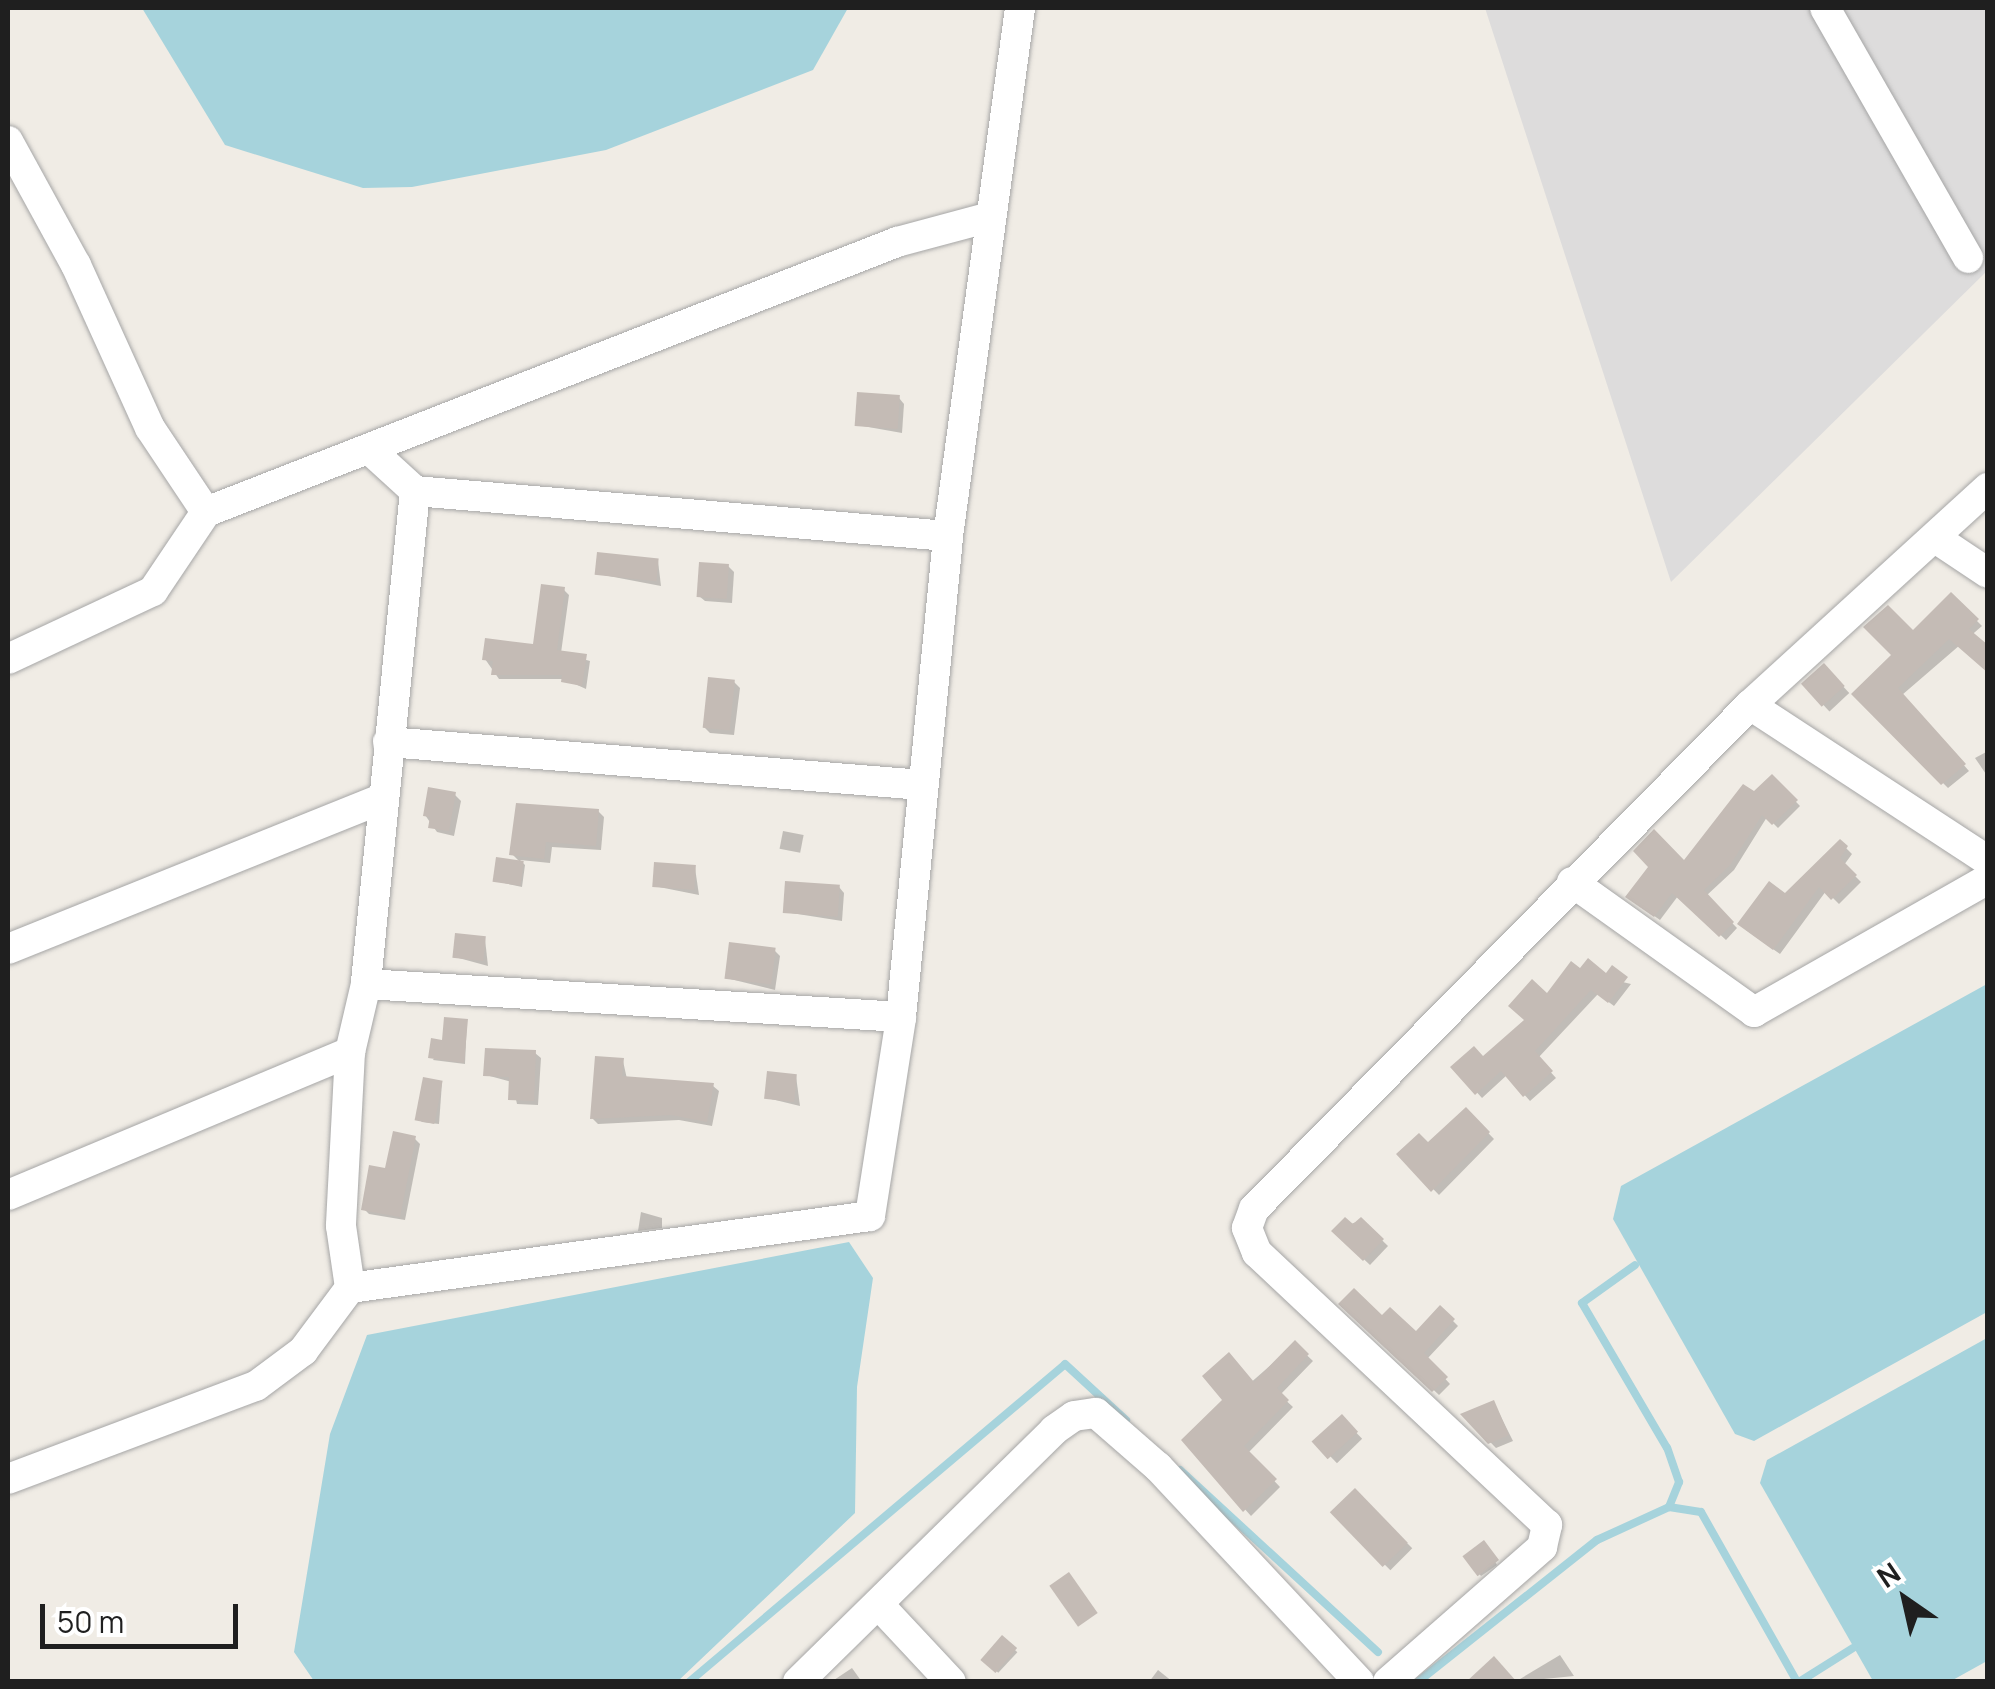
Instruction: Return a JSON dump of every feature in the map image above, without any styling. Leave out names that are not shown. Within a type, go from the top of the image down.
[{"type":"street","points":[[350,1288],[870,1216],[901,1017],[948,536],[1020,8]]},
{"type":"street","points":[[1825,8],[1968,258]]},
{"type":"street","points":[[8,141],[76,265],[150,428],[206,512]]},
{"type":"street","points":[[8,659],[153,592],[206,512],[898,242],[990,217]]},
{"type":"street","points":[[369,449],[415,491],[948,536]]},
{"type":"street","points":[[1388,1682],[1542,1546],[1546,1525],[1257,1252],[1248,1228],[1254,1209],[1750,704],[1937,540],[1988,488]]},
{"type":"street","points":[[8,1478],[256,1386],[304,1351],[350,1288],[341,1226],[350,1052],[366,984],[415,491]]},
{"type":"street","points":[[1937,540],[1988,573]]},
{"type":"street","points":[[1750,704],[1988,862]]},
{"type":"street","points":[[388,742],[922,785]]},
{"type":"street","points":[[8,949],[383,798]]},
{"type":"street","points":[[1572,882],[1754,1012],[1988,879]]},
{"type":"street","points":[[366,984],[901,1017]]},
{"type":"street","points":[[8,1195],[350,1052]]},
{"type":"street","points":[[798,1682],[1054,1430],[1074,1416],[1096,1413],[1158,1468],[1359,1682]]},
{"type":"street","points":[[879,1606],[951,1682]]},
{"type":"shaded area","points":[[1485,8],[1987,8],[1987,271],[1671,582]]},
{"type":"water","points":[[142,8],[848,8],[813,70],[606,150],[412,187],[363,188],[225,145]]},
{"type":"water","points":[[1987,984],[1987,1312],[1754,1441],[1735,1434],[1613,1219],[1621,1186]]},
{"type":"water","points":[[849,1242],[873,1278],[857,1387],[855,1513],[678,1681],[314,1681],[294,1652],[330,1434],[367,1335]]},
{"type":"water","points":[[1987,1338],[1987,1661],[1951,1681],[1873,1681],[1760,1483],[1767,1460]]},
{"type":"building","points":[[857,392],[900,395],[898,429],[855,426]]},
{"type":"building","points":[[597,552],[659,558],[656,581],[595,575]]},
{"type":"building","points":[[699,562],[729,564],[726,599],[697,597]]},
{"type":"building","points":[[541,584],[565,587],[557,650],[587,654],[582,686],[561,682],[562,675],[491,675],[493,661],[482,660],[485,638],[533,644]]},
{"type":"building","points":[[1951,592],[1979,619],[1969,629],[1988,645],[1988,673],[1949,639],[1898,688],[1966,764],[1941,785],[1851,694],[1891,655],[1863,627],[1888,605],[1913,630]]},
{"type":"building","points":[[1824,663],[1845,686],[1822,707],[1801,684]]},
{"type":"building","points":[[708,677],[735,680],[730,731],[703,728]]},
{"type":"building","points":[[1772,774],[1798,800],[1772,825],[1762,815],[1730,865],[1704,890],[1734,922],[1719,937],[1672,893],[1654,917],[1625,897],[1648,867],[1633,851],[1654,829],[1684,860],[1743,784],[1754,791]]},
{"type":"building","points":[[428,787],[456,792],[449,831],[428,828],[430,817],[423,816]]},
{"type":"building","points":[[516,803],[599,809],[596,846],[546,842],[544,859],[509,855]]},
{"type":"building","points":[[1840,839],[1848,846],[1840,858],[1857,875],[1831,900],[1819,887],[1773,950],[1737,924],[1769,881],[1785,893]]},
{"type":"building","points":[[496,857],[524,861],[520,886],[493,882]]},
{"type":"building","points":[[654,862],[696,865],[694,890],[652,887]]},
{"type":"building","points":[[785,881],[840,885],[838,917],[783,913]]},
{"type":"building","points":[[455,933],[486,936],[483,961],[452,958]]},
{"type":"building","points":[[729,942],[776,948],[771,984],[724,979]]},
{"type":"building","points":[[1588,958],[1606,973],[1612,965],[1628,977],[1608,1003],[1591,990],[1535,1051],[1553,1071],[1523,1097],[1501,1071],[1475,1095],[1450,1067],[1474,1046],[1483,1056],[1524,1020],[1508,1006],[1532,979],[1547,993],[1571,961],[1580,968]]},
{"type":"building","points":[[444,1017],[468,1019],[464,1063],[428,1058],[431,1038],[442,1040]]},
{"type":"building","points":[[485,1048],[536,1050],[534,1101],[508,1100],[509,1077],[483,1076]]},
{"type":"building","points":[[595,1056],[624,1058],[622,1076],[714,1083],[707,1122],[671,1115],[590,1119]]},
{"type":"building","points":[[767,1071],[797,1074],[794,1102],[764,1099]]},
{"type":"building","points":[[423,1077],[443,1081],[434,1124],[415,1120]]},
{"type":"building","points":[[1466,1107],[1490,1132],[1431,1192],[1396,1154],[1419,1133],[1428,1142]]},
{"type":"building","points":[[393,1131],[416,1136],[400,1217],[361,1210],[369,1165],[385,1168]]},
{"type":"building","points":[[1345,1217],[1353,1224],[1361,1217],[1384,1239],[1363,1261],[1331,1231]]},
{"type":"building","points":[[1354,1288],[1382,1315],[1390,1307],[1416,1331],[1440,1305],[1455,1319],[1424,1353],[1448,1377],[1432,1392],[1338,1304]]},
{"type":"building","points":[[1295,1340],[1309,1354],[1277,1388],[1289,1400],[1244,1446],[1277,1479],[1243,1512],[1181,1440],[1222,1400],[1202,1376],[1229,1352],[1254,1382]]},
{"type":"building","points":[[1494,1400],[1509,1435],[1488,1444],[1460,1414]]},
{"type":"building","points":[[1342,1414],[1358,1432],[1328,1459],[1312,1441]]},
{"type":"building","points":[[1355,1488],[1408,1543],[1383,1567],[1330,1512]]},
{"type":"building","points":[[1484,1540],[1499,1560],[1477,1576],[1462,1556]]},
{"type":"building","points":[[1069,1572],[1098,1613],[1078,1627],[1049,1586]]},
{"type":"building","points":[[1002,1635],[1017,1648],[995,1673],[980,1660]]},
{"type":"building","points":[[1494,1656],[1517,1682],[1466,1682]]},
{"type":"waterway","points":[[1419,1681],[1597,1540],[1669,1507],[1679,1482],[1667,1448],[1582,1303],[1635,1265]]},
{"type":"waterway","points":[[689,1682],[1065,1364],[1126,1420]]},
{"type":"waterway","points":[[1180,1470],[1378,1652]]},
{"type":"waterway","points":[[1669,1507],[1701,1512],[1797,1682]]},
{"type":"waterway","points":[[1799,1682],[1853,1648]]}]
